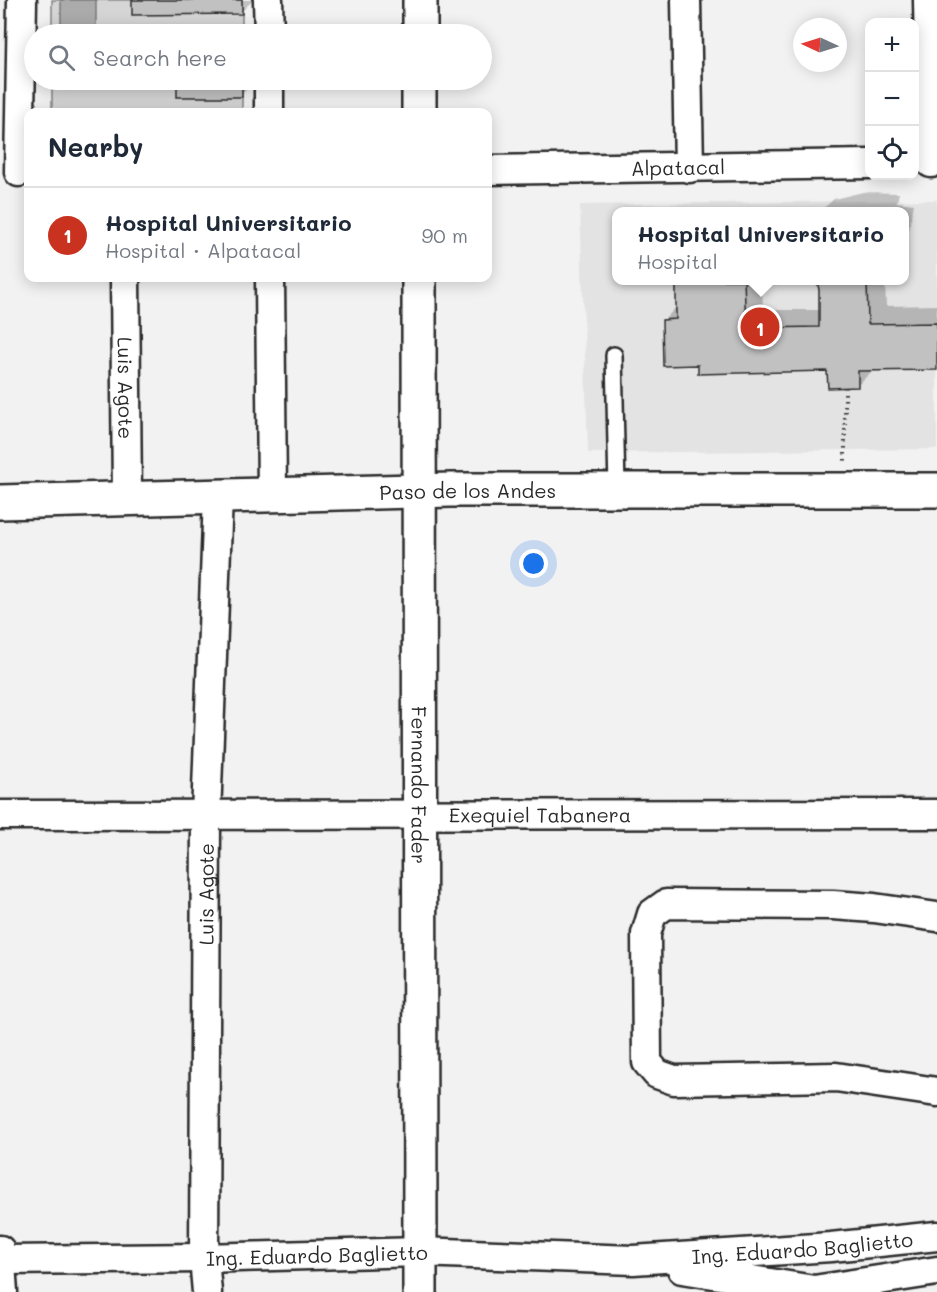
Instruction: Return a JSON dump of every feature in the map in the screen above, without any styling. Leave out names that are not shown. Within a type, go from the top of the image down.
[{"type":"street","points":[[16,172],[22,0]]},
{"type":"street","points":[[268,0],[269,24]]},
{"type":"street","points":[[420,0],[420,24]]},
{"type":"street","points":[[686,0],[689,168]]},
{"type":"street","points":[[927,163],[928,0]]},
{"type":"street","points":[[269,90],[269,108]]},
{"type":"street","points":[[419,90],[419,108]]},
{"type":"street","name":"Alpatacal","points":[[492,170],[865,164]]},
{"type":"street","name":"Luis Agote","points":[[125,282],[127,498]]},
{"type":"street","points":[[270,282],[272,495]]},
{"type":"street","name":"Fernando Fader","points":[[419,282],[420,1292]]},
{"type":"street","name":"Paso de los Andes","points":[[0,502],[419,491],[937,490]]},
{"type":"street","name":"Luis Agote","points":[[207,1292],[204,1258],[206,816],[218,496]]},
{"type":"street","name":"Exequiel Tabanera","points":[[0,815],[937,814]]},
{"type":"street","points":[[937,917],[833,905],[666,904],[652,914],[646,934],[647,1062],[657,1074],[674,1080],[836,1077],[937,1092]]},
{"type":"street","name":"Ing. Eduardo Baglietto","points":[[1,1255],[204,1258],[420,1251],[633,1260],[831,1247],[937,1236]]},
{"type":"street","points":[[1,1255],[3,1292]]},
{"type":"street","name":"Ing. Eduardo Baglietto","points":[[633,1260],[814,1290],[937,1271]]},
{"type":"lane","points":[[614,355],[617,490]]},
{"type":"path","points":[[845,387],[845,490]]},
{"type":"shaded area","points":[[52,0],[242,0],[242,24],[52,24]]},
{"type":"shaded area","points":[[61,0],[96,0],[96,24],[61,24]]},
{"type":"shaded area","points":[[52,90],[242,90],[242,108],[52,108]]},
{"type":"shaded area","points":[[937,200],[937,449],[588,453],[580,205]]},
{"type":"building","points":[[132,0],[242,0],[242,14],[132,15]]},
{"type":"building","points":[[177,90],[242,90],[242,97],[177,97]]},
{"type":"building","points":[[676,285],[744,285],[746,328],[819,327],[818,285],[867,285],[868,324],[937,323],[937,370],[858,371],[858,387],[828,388],[827,371],[698,374],[698,365],[663,366],[662,320],[676,319]]},
{"type":"place","name":"Hospital Universitario","points":[[760,327]]}]
